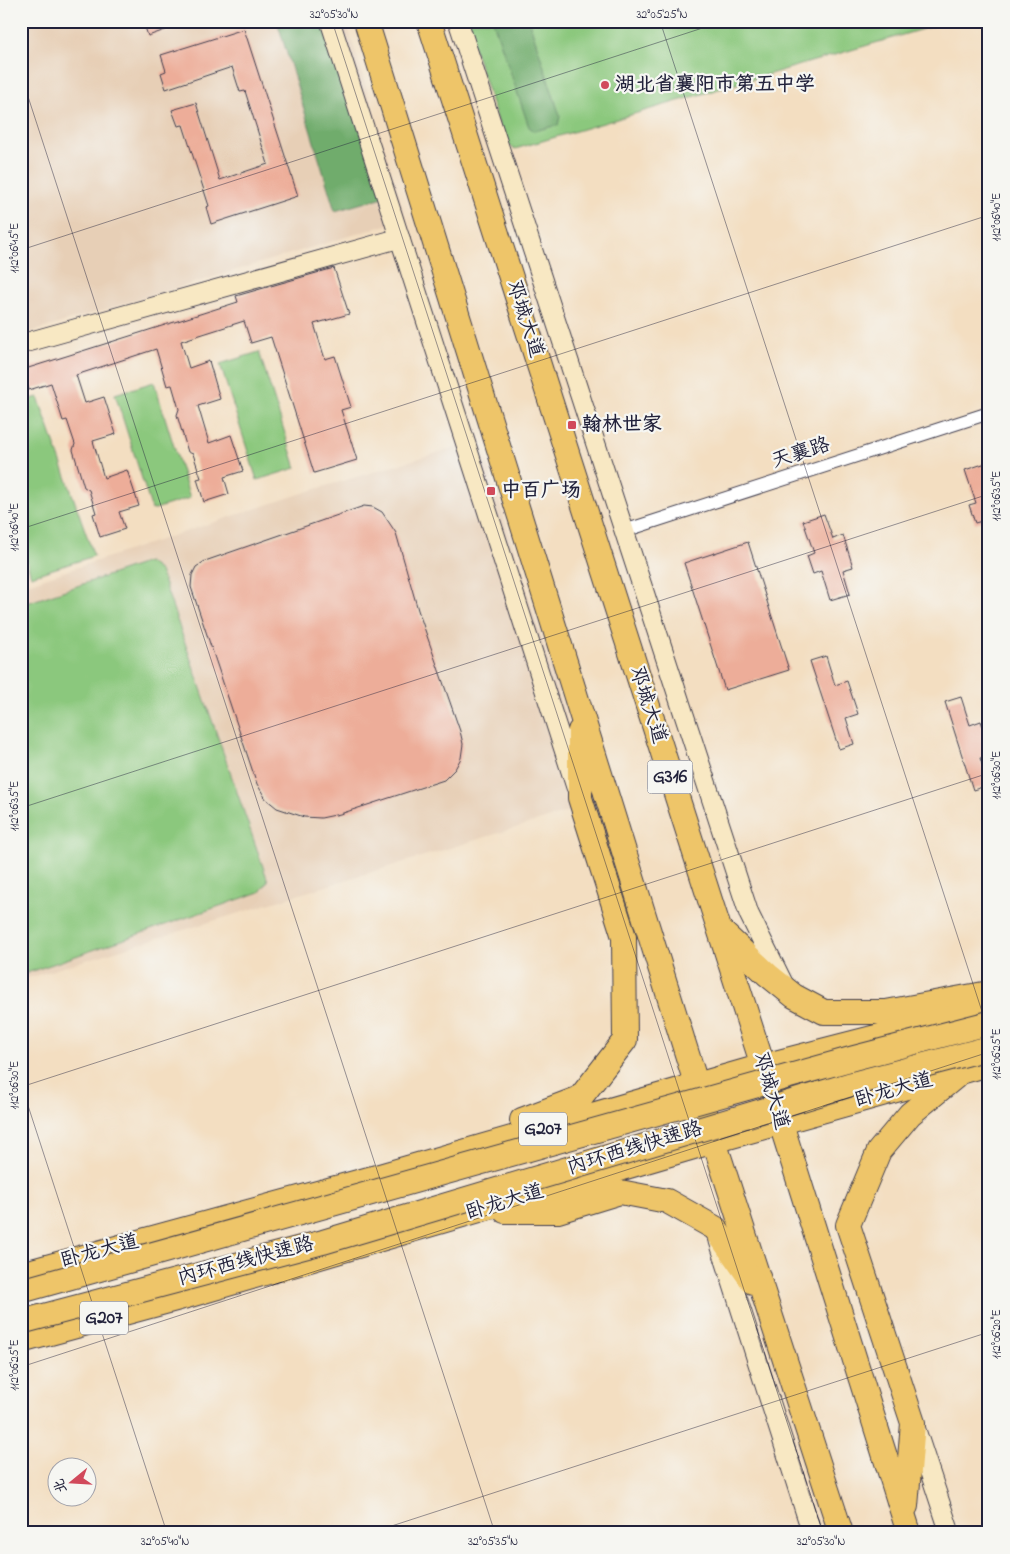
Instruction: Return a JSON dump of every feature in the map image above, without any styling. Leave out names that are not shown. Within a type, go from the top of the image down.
[{"type":"highway","points":[[366,21],[714,1141],[841,1533]]},
{"type":"highway","name":"邓城大道","points":[[429,21],[781,1122],[907,1525]]},
{"type":"highway","points":[[376,1177],[580,1098],[625,1040],[624,937],[580,798],[580,706]]},
{"type":"highway","points":[[719,928],[786,989],[824,1012],[886,1012],[989,993]]},
{"type":"highway","name":"卧龙大道","points":[[21,1274],[376,1177],[763,1066],[989,1008]]},
{"type":"highway","name":"内环西线快速路","points":[[21,1291],[854,1058],[989,1024]]},
{"type":"highway","name":"内环西线快速路","points":[[21,1322],[323,1242],[852,1084],[989,1048]]},
{"type":"highway","name":"卧龙大道","points":[[21,1341],[390,1237],[714,1141],[989,1064]]},
{"type":"highway","points":[[907,1525],[913,1423],[848,1225],[879,1151],[910,1114],[960,1072]]},
{"type":"highway","points":[[479,1211],[558,1211],[620,1192],[667,1201],[715,1228],[766,1300]]},
{"type":"highway","points":[[21,1268],[240,1207],[312,1194]]},
{"type":"highway","points":[[21,1348],[288,1273],[390,1237]]},
{"type":"street","points":[[330,21],[580,798]]},
{"type":"street","points":[[458,21],[749,914],[786,989]]},
{"type":"street","points":[[21,344],[400,238]]},
{"type":"street","name":"天襄路","points":[[624,531],[989,413]]},
{"type":"street","points":[[715,1228],[812,1533]]},
{"type":"street","points":[[913,1423],[950,1533]]},
{"type":"shaded area","points":[[21,21],[346,21],[406,219],[21,335]]},
{"type":"shaded area","name":"中百广场","points":[[480,440],[593,804],[21,980],[21,586],[306,492]]},
{"type":"green space","points":[[277,21],[330,21],[387,196],[335,211]]},
{"type":"green space","name":"湖北省襄阳市第五中学","points":[[465,21],[950,21],[515,149],[505,143]]},
{"type":"green space","points":[[493,21],[529,21],[560,116],[558,125],[534,131],[529,127]]},
{"type":"green space","points":[[259,352],[296,468],[257,480],[220,364]]},
{"type":"green space","points":[[154,382],[190,498],[152,510],[115,394]]},
{"type":"green space","points":[[38,397],[94,556],[31,576],[21,542],[21,402]]},
{"type":"green space","points":[[148,562],[160,571],[268,881],[260,892],[21,975],[21,605]]},
{"type":"building","points":[[143,21],[185,21],[185,23],[148,36]]},
{"type":"building","points":[[244,29],[298,196],[211,224],[206,207],[209,206],[183,125],[178,126],[172,110],[196,103],[220,180],[268,164],[245,91],[240,92],[232,67],[166,89],[161,73],[166,71],[161,55]]},
{"type":"building","points":[[334,268],[349,314],[314,324],[325,359],[335,356],[351,407],[341,410],[357,460],[314,473],[271,337],[251,343],[244,321],[181,341],[189,368],[209,361],[220,399],[198,406],[209,443],[231,435],[243,471],[224,477],[229,494],[204,502],[197,479],[201,478],[193,454],[188,452],[177,415],[179,409],[172,385],[167,386],[156,349],[76,375],[85,403],[104,397],[116,434],[93,441],[104,478],[127,470],[139,506],[119,512],[125,529],[100,537],[93,514],[96,513],[89,490],[84,487],[73,450],[75,444],[67,420],[63,421],[51,383],[29,390],[22,370],[238,302],[236,296]]},
{"type":"building","points":[[986,463],[989,471],[989,519],[975,523],[969,505],[976,503],[965,470]]},
{"type":"building","points":[[364,506],[373,507],[382,512],[396,533],[418,610],[460,731],[463,744],[461,758],[455,769],[444,780],[340,814],[321,818],[304,817],[277,808],[266,799],[257,784],[191,587],[192,575],[196,567],[205,561]]},
{"type":"building","points":[[824,514],[833,539],[843,535],[853,567],[843,570],[850,594],[830,600],[821,571],[813,574],[807,556],[814,553],[803,521]]},
{"type":"building","points":[[748,542],[789,670],[725,690],[684,563]]},
{"type":"building","points":[[826,656],[835,685],[847,681],[858,714],[846,718],[854,744],[839,749],[810,661]]},
{"type":"building","points":[[961,697],[970,725],[981,721],[989,744],[989,756],[980,758],[989,785],[973,790],[945,702]]},
{"type":"place","name":"湖北省襄阳市第五中学","points":[[605,85]]},
{"type":"place","name":"翰林世家","points":[[572,425]]},
{"type":"place","name":"中百广场","points":[[491,491]]}]
